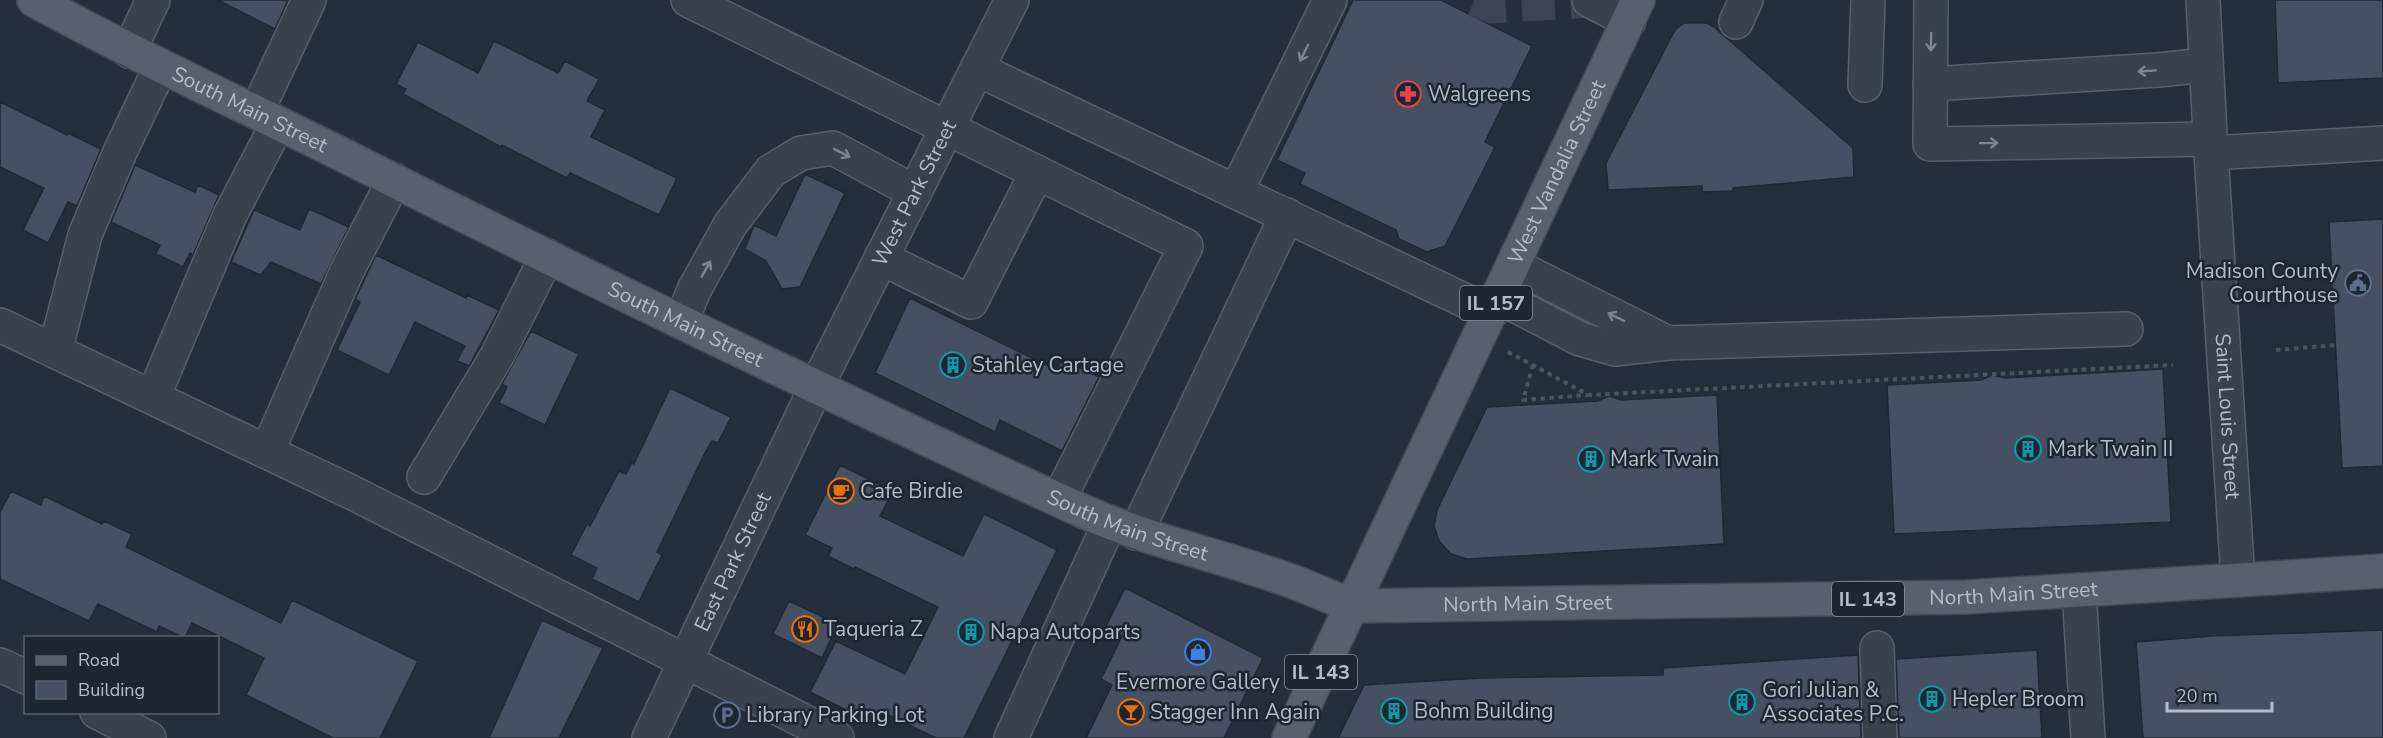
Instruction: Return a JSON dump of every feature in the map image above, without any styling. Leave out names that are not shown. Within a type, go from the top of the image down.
[{"type":"main road","name":"South Main Street","points":[[34,0],[129,51],[268,117],[681,322],[1059,499],[1123,528],[1297,583],[1353,606]]},
{"type":"main road","name":"West Vandalia Street","points":[[1353,606],[1634,10]]},
{"type":"main road","name":"North Main Street","points":[[1353,606],[1967,597],[2383,571]]},
{"type":"main road","name":"IL 143","points":[[1289,738],[1353,606]]},
{"type":"street","points":[[129,51],[153,0]]},
{"type":"street","points":[[153,398],[230,216],[309,0]]},
{"type":"street","points":[[687,0],[1186,246],[1059,499]]},
{"type":"street","name":"West Park Street","points":[[816,387],[1012,0]]},
{"type":"street","points":[[1236,192],[1330,0]]},
{"type":"street","points":[[1589,0],[1634,10]]},
{"type":"street","points":[[1865,85],[1868,0]]},
{"type":"street","points":[[1931,0],[1930,144],[2210,146],[2383,143]]},
{"type":"street","name":"Saint Louis Street","points":[[2204,0],[2210,146],[2238,580]]},
{"type":"street","points":[[1930,84],[2206,65]]},
{"type":"street","points":[[55,351],[85,235],[120,152],[161,66]]},
{"type":"street","points":[[977,69],[1287,216],[1495,305],[1580,339],[1615,349],[1655,345],[2126,329]]},
{"type":"street","points":[[681,322],[694,290],[730,225],[771,171],[801,153],[833,148],[915,192]]},
{"type":"street","points":[[881,258],[971,302],[1037,172]]},
{"type":"street","points":[[267,452],[347,271],[394,180]]},
{"type":"street","points":[[1011,738],[1287,216]]},
{"type":"street","points":[[424,477],[497,356],[547,256]]},
{"type":"street","points":[[1513,265],[1655,345]]},
{"type":"street","points":[[0,325],[351,492],[837,738]]},
{"type":"street","name":"East Park Street","points":[[649,738],[816,387]]},
{"type":"street","points":[[2079,590],[2088,738]]},
{"type":"street","points":[[1877,648],[1880,738]]},
{"type":"street","points":[[0,665],[24,676]]},
{"type":"street","points":[[101,714],[149,738]]},
{"type":"path","points":[[2276,350],[2336,345]]},
{"type":"path","points":[[1507,352],[1589,395]]},
{"type":"path","points":[[1533,365],[1523,400],[2172,365]]},
{"type":"building","points":[[218,0],[288,0],[275,29]]},
{"type":"building","name":"Walgreens","points":[[1353,0],[1441,0],[1532,46],[1485,142],[1495,147],[1445,246],[1427,252],[1399,239],[1396,230],[1300,184],[1305,173],[1277,160]]},
{"type":"building","points":[[2275,0],[2383,0],[2383,78],[2278,83]]},
{"type":"building","points":[[1684,23],[1707,23],[1714,27],[1853,148],[1854,177],[1733,188],[1733,191],[1702,192],[1702,186],[1608,190],[1606,163],[1675,30]]},
{"type":"building","points":[[494,41],[558,73],[565,61],[599,79],[587,101],[605,110],[591,137],[677,178],[659,215],[570,173],[567,178],[502,145],[501,147],[403,94],[406,89],[396,84],[418,42],[478,73]]},
{"type":"building","points":[[0,102],[101,149],[77,206],[68,202],[48,243],[23,230],[44,188],[0,167]]},
{"type":"building","points":[[135,165],[195,192],[198,185],[219,195],[193,255],[190,253],[183,267],[156,254],[160,245],[111,222]]},
{"type":"building","points":[[805,174],[845,193],[800,287],[782,289],[766,261],[745,249],[754,225],[776,236]]},
{"type":"building","points":[[309,209],[349,227],[321,284],[271,262],[261,275],[231,262],[254,210],[300,230]]},
{"type":"building","name":"Madison County Courthouse","points":[[2383,219],[2383,466],[2342,468],[2329,222]]},
{"type":"building","points":[[376,255],[466,298],[467,295],[499,310],[469,366],[457,361],[465,346],[415,322],[389,375],[337,350],[360,302],[355,299]]},
{"type":"building","name":"Stahley Cartage","points":[[910,298],[1056,370],[1062,359],[1099,377],[1062,451],[1000,420],[995,432],[875,373]]},
{"type":"building","points":[[531,331],[579,354],[545,425],[499,403],[507,387],[502,384]]},
{"type":"building","name":"Mark Twain II","points":[[2163,369],[2171,522],[1894,534],[1887,385],[1981,380],[1992,375],[2005,378]]},
{"type":"building","points":[[670,388],[731,417],[718,443],[712,441],[705,453],[657,552],[662,555],[639,602],[592,579],[597,568],[571,555],[587,524],[590,526],[619,471],[626,474],[632,462],[634,464]]},
{"type":"building","name":"Mark Twain","points":[[1717,395],[1724,544],[1467,559],[1451,554],[1439,541],[1434,526],[1437,510],[1487,407],[1598,401],[1609,396],[1621,400]]},
{"type":"building","points":[[840,465],[893,491],[880,516],[963,556],[984,514],[1057,550],[964,738],[936,738],[882,712],[876,725],[810,692],[836,641],[905,674],[938,607],[828,556],[832,548],[805,535]]},
{"type":"building","points":[[11,491],[41,505],[44,496],[102,524],[104,521],[132,534],[126,547],[281,623],[292,600],[418,661],[380,738],[333,738],[246,695],[264,658],[192,623],[186,636],[181,636],[159,626],[157,632],[98,604],[89,621],[0,579],[0,512]]},
{"type":"building","points":[[1125,588],[1263,658],[1224,738],[1086,738],[1112,685],[1101,679],[1122,636],[1105,628]]},
{"type":"building","name":"Taqueria Z","points":[[789,601],[838,624],[822,658],[773,634]]},
{"type":"building","points":[[542,620],[603,648],[559,738],[489,738]]},
{"type":"building","points":[[2383,630],[2383,738],[2143,738],[2136,642],[2212,636]]},
{"type":"building","points":[[2037,650],[2042,738],[1899,738],[1896,659]]},
{"type":"building","points":[[1858,655],[1861,738],[1338,738],[1364,685],[1480,678],[1663,675],[1663,668]]},
{"type":"tunnel","points":[[1474,0],[1492,7],[1590,1]]},
{"type":"place","name":"Walgreens","points":[[1408,94]]},
{"type":"place","name":"Madison County Courthouse","points":[[2358,283]]},
{"type":"place","name":"Stahley Cartage","points":[[953,365]]},
{"type":"place","name":"Mark Twain II","points":[[2028,449]]},
{"type":"place","name":"Mark Twain","points":[[1591,459]]},
{"type":"place","name":"Cafe Birdie","points":[[841,491]]},
{"type":"place","name":"Taqueria Z","points":[[805,629]]},
{"type":"place","name":"Napa Autoparts","points":[[971,632]]},
{"type":"place","name":"Evermore Gallery","points":[[1198,652]]},
{"type":"place","name":"Hepler Broom","points":[[1932,699]]},
{"type":"place","name":"Gori Julian & Associates P.C.","points":[[1742,702]]},
{"type":"place","name":"Bohm Building","points":[[1394,711]]},
{"type":"place","name":"Stagger Inn Again","points":[[1131,712]]},
{"type":"place","name":"Library Parking Lot","points":[[727,715]]}]
